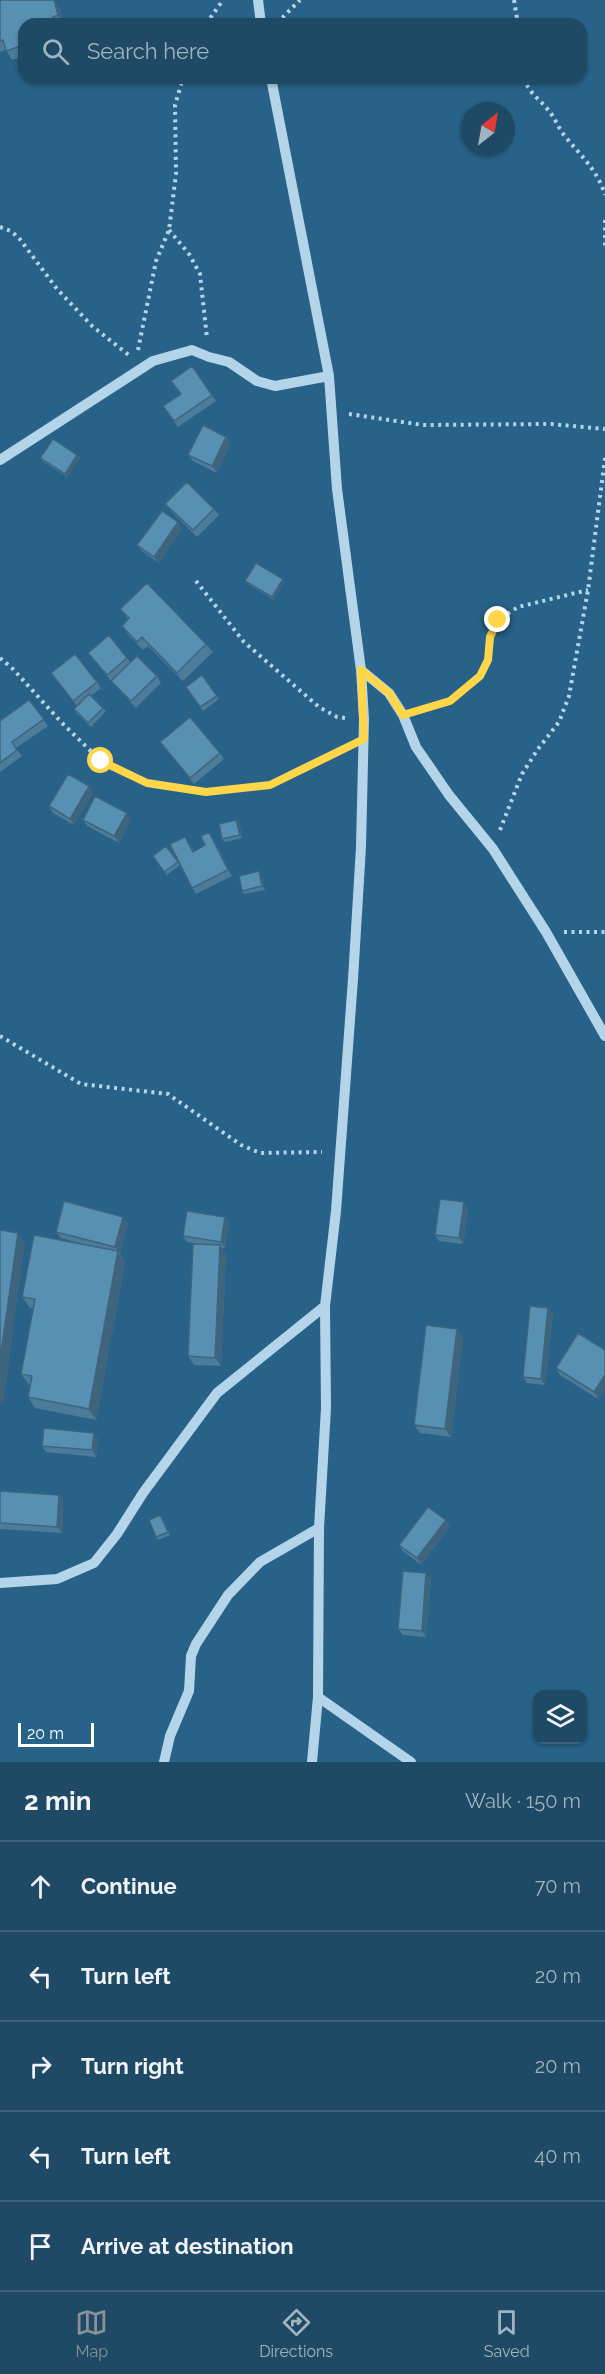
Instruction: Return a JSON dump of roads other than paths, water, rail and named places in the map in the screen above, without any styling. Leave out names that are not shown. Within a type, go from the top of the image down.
[{"type":"street","points":[[258,0],[260,18]]},
{"type":"street","points":[[273,84],[330,376],[338,489],[361,670],[364,719],[362,847],[336,1211],[325,1306],[326,1408],[319,1528],[318,1697],[312,1762]]},
{"type":"street","points":[[0,460],[153,361],[192,350],[229,362],[257,381],[275,386],[330,376]]},
{"type":"street","points":[[361,670],[389,693],[403,715],[416,747],[449,795],[493,849],[546,932],[605,1036]]},
{"type":"street","points":[[0,1583],[57,1579],[94,1563],[217,1393],[325,1306]]},
{"type":"street","points":[[164,1762],[170,1736],[189,1691],[191,1656],[196,1644],[228,1595],[260,1562],[319,1528]]},
{"type":"street","points":[[318,1697],[411,1762]]}]
